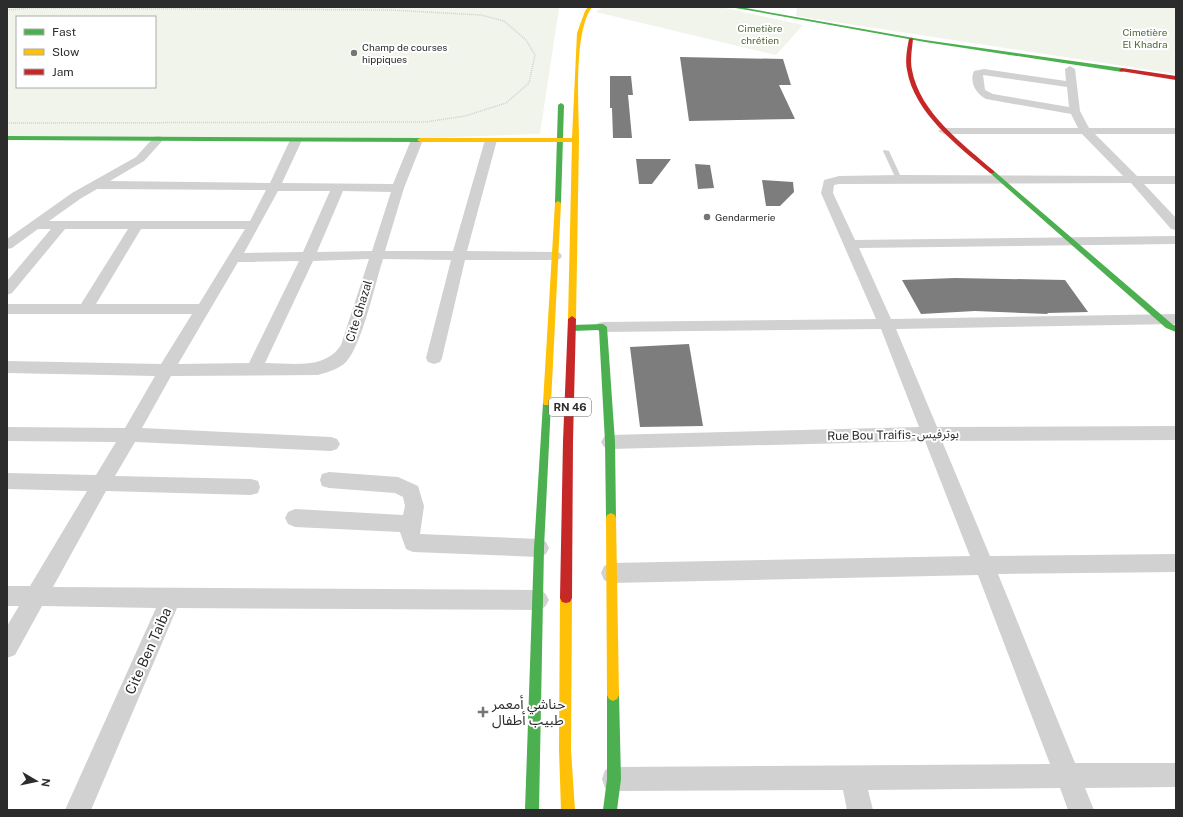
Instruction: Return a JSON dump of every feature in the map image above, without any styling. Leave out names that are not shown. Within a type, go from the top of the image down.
[{"type":"main road","name":"RN 46","points":[[568,810],[565,750],[566,574],[576,84],[578,33],[590,7]]},
{"type":"main road","points":[[732,7],[911,39],[1176,78]]},
{"type":"main road","points":[[911,39],[909,71],[916,92],[944,131],[1171,326]]},
{"type":"main road","points":[[925,41],[948,49],[1176,86]]},
{"type":"main road","name":"RN 46","points":[[532,810],[539,548],[562,96]]},
{"type":"main road","points":[[7,138],[576,140]]},
{"type":"main road","points":[[572,328],[603,327],[610,442],[614,779],[610,810]]},
{"type":"street","points":[[1070,69],[1075,111],[1086,132],[1134,180],[1176,226]]},
{"type":"street","points":[[1072,85],[984,72],[978,73],[980,92],[990,97],[1075,111]]},
{"type":"street","points":[[934,119],[1032,130]]},
{"type":"street","points":[[944,131],[1176,131]]},
{"type":"street","points":[[7,245],[76,196],[140,159],[158,139]]},
{"type":"street","points":[[7,647],[166,370],[254,225],[296,140]]},
{"type":"street","name":"Cite Ghazal","points":[[7,367],[254,370],[318,369],[333,364],[341,358],[349,345],[398,188],[417,140]]},
{"type":"street","points":[[434,358],[459,256],[491,140]]},
{"type":"street","points":[[1081,810],[984,565],[886,324],[827,193],[828,183],[839,180],[899,179],[1176,180]]},
{"type":"street","points":[[96,185],[398,188]]},
{"type":"street","points":[[254,370],[321,228],[338,187]]},
{"type":"street","points":[[85,309],[136,225]]},
{"type":"street","points":[[35,226],[254,225]]},
{"type":"street","points":[[7,290],[61,226]]},
{"type":"street","points":[[849,244],[1176,240]]},
{"type":"street","points":[[234,258],[376,255],[555,256]]},
{"type":"street","points":[[7,309],[203,309]]},
{"type":"street","points":[[603,327],[886,324],[1171,326]]},
{"type":"street","name":"Rue Bou Traifis- بوترفيس","points":[[610,442],[930,434],[1176,433]]},
{"type":"street","points":[[7,434],[130,435],[331,444]]},
{"type":"street","points":[[329,480],[398,485],[411,492],[415,506],[410,524],[410,536],[413,543],[539,548]]},
{"type":"street","points":[[7,481],[251,487]]},
{"type":"street","points":[[295,518],[410,524]]},
{"type":"street","points":[[611,573],[984,565],[1176,563]]},
{"type":"street","name":"Cite Ben Taiba","points":[[7,596],[171,598],[78,810]]},
{"type":"street","points":[[171,598],[538,600]]},
{"type":"street","points":[[614,779],[1176,775]]},
{"type":"street","points":[[853,777],[860,810]]},
{"type":"lane","points":[[886,151],[899,179]]},
{"type":"path","points":[[7,10],[32,8],[390,10],[481,15],[504,21],[526,40],[534,55],[529,82],[506,103],[465,116],[426,122],[369,124],[7,123]]},
{"type":"green space","name":"Champ de courses hippiques","points":[[7,7],[559,8],[540,134],[425,138],[7,137]]},
{"type":"green space","name":"Cimetière chrétien","points":[[603,7],[720,7],[803,25],[776,55],[596,12]]},
{"type":"green space","name":"Cimetière El Khadra","points":[[797,7],[1176,7],[1176,74],[796,16]]},
{"type":"building","points":[[680,57],[783,59],[791,85],[779,85],[795,119],[689,121]]},
{"type":"building","points":[[610,76],[631,76],[633,95],[628,95],[632,138],[613,138],[612,108],[610,108]]},
{"type":"building","points":[[636,159],[671,159],[652,184],[639,184]]},
{"type":"building","points":[[695,164],[710,165],[714,188],[698,189]]},
{"type":"building","points":[[762,180],[793,182],[794,192],[780,206],[766,206]]},
{"type":"building","points":[[955,278],[1065,280],[1088,312],[1047,313],[1048,314],[975,311],[921,314],[902,280]]},
{"type":"building","points":[[689,344],[703,426],[640,427],[630,347]]},
{"type":"traffic: fast","points":[[732,7],[925,41],[1122,70]]},
{"type":"traffic: fast","points":[[558,203],[561,105]]},
{"type":"traffic: fast","points":[[7,138],[420,140]]},
{"type":"traffic: fast","points":[[992,172],[1169,326],[1176,329]]},
{"type":"traffic: fast","points":[[572,328],[603,327],[610,442],[611,518]]},
{"type":"traffic: fast","points":[[532,810],[539,548],[547,403]]},
{"type":"traffic: fast","points":[[610,810],[614,779],[613,695]]},
{"type":"traffic: slow","points":[[572,319],[576,84],[579,33],[587,11],[590,7]]},
{"type":"traffic: slow","points":[[420,140],[576,140]]},
{"type":"traffic: slow","points":[[547,403],[558,203]]},
{"type":"traffic: slow","points":[[611,518],[613,695]]},
{"type":"traffic: slow","points":[[566,598],[565,750],[568,810]]},
{"type":"traffic: jam","points":[[911,39],[909,69],[915,88],[923,102],[932,116],[943,128],[992,172]]},
{"type":"traffic: jam","points":[[1122,70],[1176,78]]},
{"type":"traffic: jam","points":[[566,598],[568,441],[572,319]]},
{"type":"place","name":"Champ de courses hippiques","points":[[354,53]]},
{"type":"place","name":"Gendarmerie","points":[[707,217]]},
{"type":"place","name":"حناشي أمعمر طبيب أطفال","points":[[483,712]]}]
